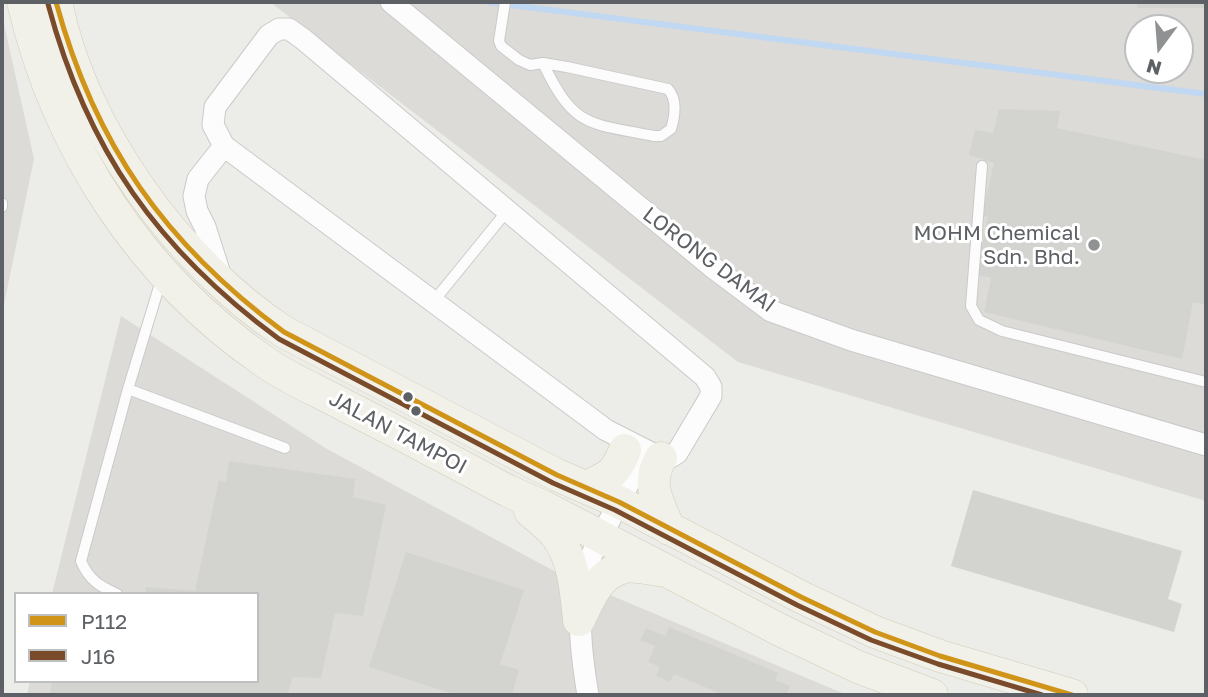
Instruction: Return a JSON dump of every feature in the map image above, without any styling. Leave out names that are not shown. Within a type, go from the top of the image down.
[{"type":"main road","name":"JALAN TAMPOI","points":[[23,2],[50,90],[81,160],[119,219],[164,272],[225,333],[268,364],[508,491],[793,636],[858,667],[932,695]]},
{"type":"main road","name":"JALAN TAMPOI","points":[[56,2],[79,78],[109,141],[144,195],[180,239],[254,313],[284,332],[557,475],[619,502],[801,597],[875,632],[940,656],[1072,695]]},
{"type":"main road","points":[[586,487],[607,477],[619,467],[616,440]]},
{"type":"main road","points":[[661,458],[652,480],[669,529]]},
{"type":"main road","points":[[508,491],[560,540],[574,574],[579,620]]},
{"type":"main road","points":[[579,620],[594,590],[607,574],[626,566],[666,571]]},
{"type":"street","name":"LORONG DAMAI","points":[[391,2],[710,266],[771,311],[851,340],[1206,445]]},
{"type":"street","points":[[588,695],[579,620],[587,567],[634,473],[633,460],[616,440],[224,146],[213,125],[215,107],[269,35],[279,29],[289,29],[705,377],[711,387],[711,396],[677,453],[669,458],[661,458],[616,440]]},
{"type":"street","points":[[223,284],[194,196],[198,179],[224,146]]},
{"type":"lane","points":[[505,2],[499,41],[501,46],[519,60],[530,65],[543,63],[668,89],[675,104],[671,129],[661,136],[654,136],[595,125],[573,113],[555,89],[543,63]]},
{"type":"lane","points":[[982,166],[971,294],[971,306],[979,320],[1002,331],[1206,382]]},
{"type":"lane","points":[[433,302],[508,211]]},
{"type":"lane","points":[[112,592],[96,585],[87,575],[81,561],[128,389],[164,272]]},
{"type":"lane","points":[[128,389],[285,448]]},
{"type":"shaded area","points":[[270,2],[1206,2],[1206,501],[738,362]]},
{"type":"shaded area","points":[[2,15],[34,159],[2,314]]},
{"type":"shaded area","points":[[121,316],[327,449],[558,573],[847,695],[27,695],[30,683],[259,683],[259,592],[52,592]]},
{"type":"building","points":[[1137,2],[1206,2],[1206,8],[1137,8]]},
{"type":"building","name":"MOHM Chemical Sdn. Bhd.","points":[[999,109],[1060,111],[1057,128],[1206,160],[1206,305],[1193,302],[1182,359],[984,312],[991,278],[975,274],[988,217],[982,215],[994,163],[969,155],[975,130],[993,133]]},
{"type":"building","points":[[229,461],[355,479],[353,497],[386,505],[363,616],[335,613],[321,678],[292,677],[288,695],[50,695],[52,683],[259,683],[259,592],[145,592],[146,587],[195,591],[219,480],[226,482]]},
{"type":"building","points":[[973,490],[1182,551],[1168,599],[1182,604],[1174,632],[951,566]]},
{"type":"building","points":[[406,552],[524,590],[500,664],[519,670],[512,695],[457,695],[369,667]]},
{"type":"building","points":[[669,627],[778,673],[775,680],[790,686],[786,695],[724,695],[674,674],[670,682],[656,676],[660,667],[648,662],[655,646],[640,640],[646,628],[665,636]]},
{"type":"waterway","points":[[488,2],[1206,94]]},
{"type":"transit line","name":"P112","points":[[56,2],[91,102],[140,188],[170,227],[204,263],[284,332],[557,475],[619,502],[801,597],[875,632],[940,656],[1072,695]]},
{"type":"transit line","name":"J16","points":[[48,4],[64,57],[84,105],[106,151],[133,193],[197,270],[279,339],[553,483],[615,510],[797,605],[871,640],[938,664],[1042,695]]},
{"type":"place","name":"MOHM Chemical Sdn. Bhd.","points":[[1094,245]]}]
